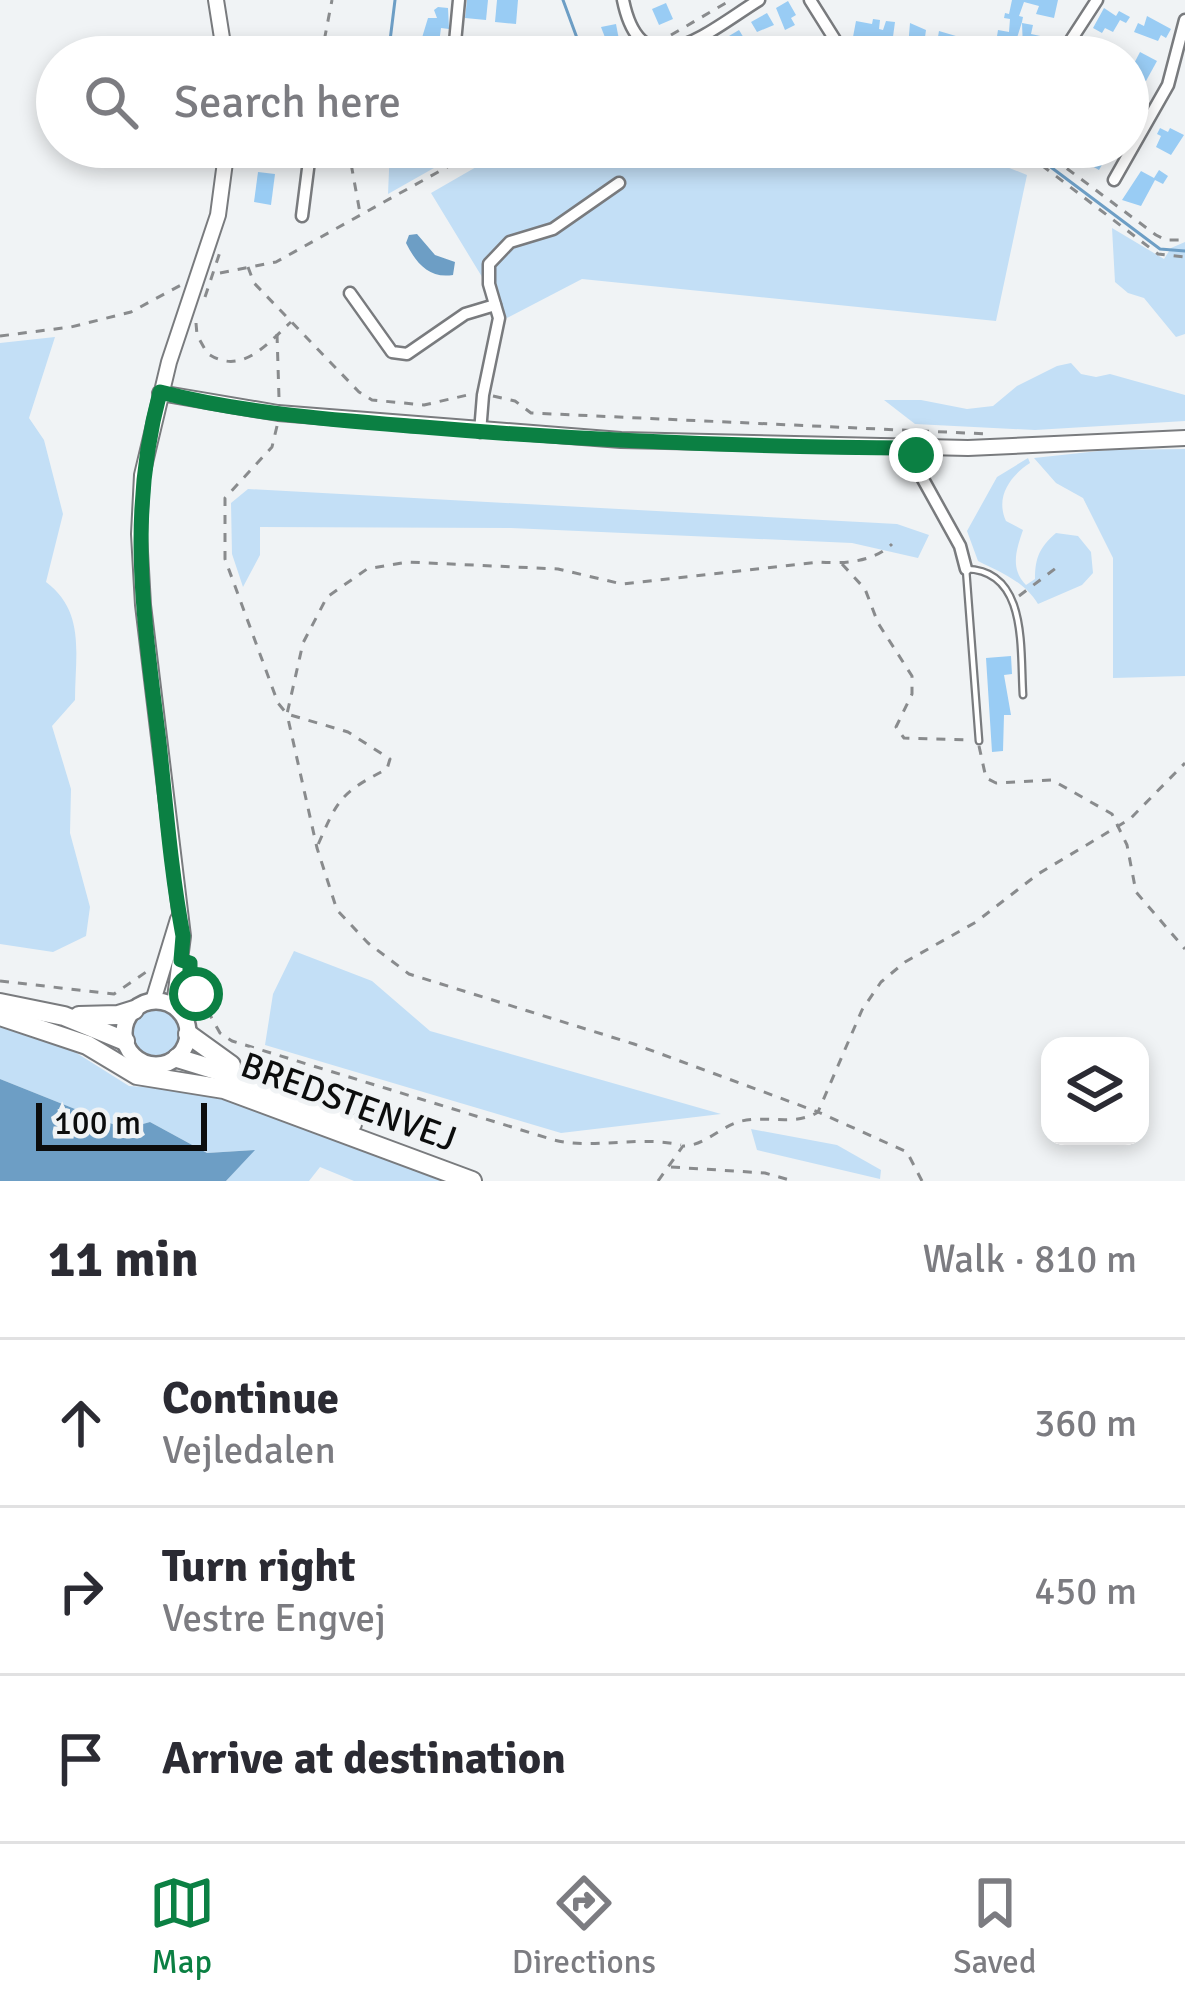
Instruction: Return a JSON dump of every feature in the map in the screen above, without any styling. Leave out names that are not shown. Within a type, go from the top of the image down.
[{"type":"highway","points":[[0,1003],[64,1016],[125,1041]]},
{"type":"highway","points":[[64,1016],[118,1015],[134,1010]]},
{"type":"highway","name":"BREDSTENVEJ","points":[[0,1016],[87,1045],[137,1076],[224,1089],[472,1181]]},
{"type":"highway","name":"BREDSTENVEJ","points":[[188,1034],[255,1082]]},
{"type":"highway","name":"BREDSTENVEJ","points":[[177,1058],[255,1082],[490,1181]]},
{"type":"main road","points":[[153,1001],[174,1006],[183,1015],[188,1034],[177,1058],[164,1064],[143,1062],[131,1054],[125,1041],[126,1021],[134,1010],[153,1001]]},
{"type":"street","points":[[216,0],[222,36]]},
{"type":"street","points":[[456,36],[459,0]]},
{"type":"street","points":[[623,0],[636,36]]},
{"type":"street","points":[[702,36],[759,0]]},
{"type":"street","points":[[809,0],[832,36]]},
{"type":"street","points":[[1074,36],[1097,0]]},
{"type":"street","points":[[1149,118],[1168,85],[1185,20]]},
{"type":"street","points":[[174,1006],[179,914],[143,605],[142,475],[160,392],[218,214],[224,168]]},
{"type":"street","points":[[302,216],[308,168]]},
{"type":"street","points":[[1114,180],[1121,168]]},
{"type":"street","points":[[480,432],[482,394],[500,318],[489,284],[489,264],[510,242],[554,229],[619,183]]},
{"type":"street","points":[[350,293],[392,352],[400,355],[465,314],[495,305]]},
{"type":"street","points":[[160,392],[278,413],[643,441],[1010,448],[1185,438]]},
{"type":"street","points":[[916,448],[919,472],[952,529],[966,569]]},
{"type":"street","points":[[153,1001],[175,959]]},
{"type":"lane","points":[[979,741],[966,569],[1000,579],[1014,605],[1023,694]]},
{"type":"path","points":[[326,36],[332,0]]},
{"type":"path","points":[[671,36],[731,0]]},
{"type":"path","points":[[352,168],[360,213]]},
{"type":"path","points":[[220,273],[276,262],[444,168]]},
{"type":"path","points":[[1045,168],[1158,254],[1185,257]]},
{"type":"path","points":[[1066,168],[1156,235],[1185,240]]},
{"type":"path","points":[[248,267],[254,283],[359,392],[374,400],[424,405],[482,394],[515,400],[531,413],[986,434]]},
{"type":"path","points":[[0,335],[71,327],[131,312],[186,283]]},
{"type":"path","points":[[200,343],[215,359],[234,363],[251,357],[291,322]]},
{"type":"path","points":[[277,334],[278,413],[272,446],[225,498],[225,559],[253,644],[287,714],[348,732],[390,759],[387,769],[352,787],[335,804],[316,848]]},
{"type":"path","points":[[892,544],[882,553],[841,563],[622,584],[558,569],[407,562],[367,569],[328,597],[319,612],[303,643],[287,714],[316,848],[337,910],[368,943],[409,974],[634,1044],[818,1112],[907,1152],[922,1181]]},
{"type":"path","points":[[841,563],[865,590],[878,623],[912,676],[912,694],[896,727],[900,734],[904,738],[979,741],[986,778],[996,783],[1052,780],[1112,814],[1120,825],[1136,892],[1185,949]]},
{"type":"path","points":[[1018,597],[1056,568]]},
{"type":"path","points":[[0,981],[114,994],[148,972],[154,955],[175,959],[190,963],[196,994],[220,1033],[232,1041],[554,1141],[574,1145],[655,1139],[682,1146],[741,1121],[807,1119],[818,1112],[862,1010],[881,982],[905,962],[976,922],[1038,874],[1120,825],[1185,763]]},
{"type":"path","points":[[658,1181],[682,1146]]},
{"type":"path","points":[[668,1166],[692,1171],[740,1170],[793,1181]]},
{"type":"shaded area","points":[[389,168],[434,168],[388,194]]},
{"type":"shaded area","points":[[474,168],[1010,168],[1027,175],[996,321],[582,279],[507,318],[431,193]]},
{"type":"shaded area","points":[[1112,228],[1164,259],[1171,248],[1185,242],[1185,334],[1176,337],[1144,298],[1115,282]]},
{"type":"shaded area","points":[[55,337],[29,418],[44,440],[63,514],[46,582],[59,594],[73,621],[75,700],[52,726],[71,789],[70,833],[90,907],[86,936],[53,952],[0,944],[0,343]]},
{"type":"shaded area","points":[[1071,363],[1081,374],[1110,374],[1185,395],[1185,421],[1035,430],[915,424],[884,400],[921,400],[967,409],[993,406],[1017,386]]},
{"type":"shaded area","points":[[1185,449],[1185,676],[1113,678],[1113,558],[1083,498],[1056,483],[1034,458]]},
{"type":"shaded area","points":[[1028,458],[1030,463],[1011,481],[1002,504],[1006,521],[1023,530],[1016,559],[1021,579],[1026,585],[1035,579],[1040,553],[1056,533],[1078,536],[1091,552],[1093,573],[1082,585],[1038,604],[1020,584],[978,561],[967,531],[997,477]]},
{"type":"shaded area","points":[[248,489],[897,524],[929,535],[918,558],[852,543],[511,528],[260,527],[260,555],[243,587],[232,554],[231,503]]},
{"type":"shaded area","points":[[294,951],[372,981],[430,1031],[721,1114],[561,1133],[265,1045],[273,994]]},
{"type":"shaded area","points":[[156,1008],[173,1016],[181,1033],[173,1050],[156,1058],[139,1050],[131,1033],[139,1016]]},
{"type":"shaded area","points":[[0,1026],[75,1052],[129,1086],[204,1091],[450,1181],[354,1181],[320,1167],[309,1181],[226,1181],[254,1150],[207,1153],[150,1122],[125,1129],[0,1079]]},
{"type":"shaded area","points":[[751,1129],[837,1145],[881,1170],[880,1179],[757,1150]]},
{"type":"water","points":[[417,234],[435,255],[455,262],[453,275],[430,272],[419,263],[406,243],[409,235]]},
{"type":"water","points":[[0,1079],[125,1129],[150,1122],[207,1153],[255,1150],[226,1181],[0,1181]]},
{"type":"building","points":[[467,0],[488,0],[486,20],[465,18]]},
{"type":"building","points":[[497,0],[518,0],[516,24],[495,22]]},
{"type":"building","points":[[1012,0],[1058,0],[1054,18],[1036,14],[1039,6],[1024,2],[1018,36],[997,36],[998,30],[1009,32],[1010,19],[1004,18]]},
{"type":"building","points":[[788,1],[796,15],[791,18],[795,25],[785,30],[776,8]]},
{"type":"building","points":[[666,3],[673,19],[659,25],[652,9]]},
{"type":"building","points":[[448,8],[449,29],[441,28],[440,36],[423,36],[428,18],[437,18],[434,10]]},
{"type":"building","points":[[1104,8],[1116,16],[1119,11],[1130,17],[1126,23],[1120,20],[1113,32],[1105,28],[1102,33],[1093,28]]},
{"type":"building","points":[[767,13],[774,25],[757,32],[751,22]]},
{"type":"building","points":[[1147,16],[1171,29],[1158,41],[1134,32],[1138,23],[1144,26]]},
{"type":"building","points":[[873,19],[880,20],[883,30],[886,21],[895,22],[893,36],[853,36],[856,21],[872,24]]},
{"type":"building","points":[[910,23],[926,30],[925,36],[909,36]]},
{"type":"building","points":[[1022,23],[1033,25],[1031,34],[1040,36],[1022,36]]},
{"type":"building","points":[[616,24],[618,36],[604,36],[601,27]]},
{"type":"building","points":[[1160,128],[1184,135],[1171,155],[1156,147]]},
{"type":"building","points":[[1159,170],[1168,176],[1163,184],[1155,180],[1141,206],[1122,200],[1141,171],[1154,178]]},
{"type":"building","points":[[258,172],[275,174],[271,205],[254,202]]},
{"type":"building","points":[[1011,656],[1012,674],[1004,675],[1011,715],[1004,715],[1003,751],[992,752],[986,658]]},
{"type":"waterway","points":[[391,36],[395,0]]},
{"type":"waterway","points":[[563,0],[576,36]]},
{"type":"waterway","points":[[1052,168],[1160,249],[1185,251]]},
{"type":"route","points":[[196,994],[190,963],[181,960],[183,936],[143,605],[142,475],[160,392],[278,413],[480,432],[916,448],[916,455]]}]
